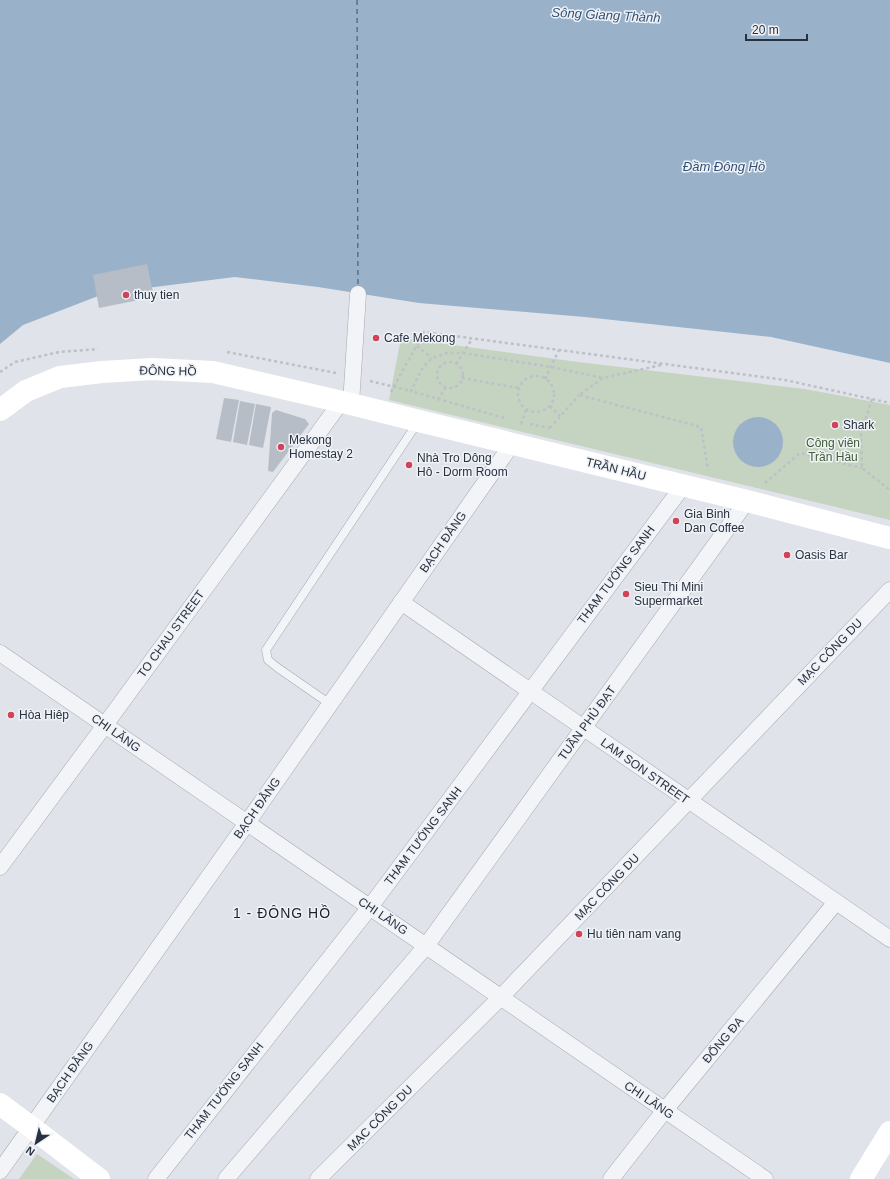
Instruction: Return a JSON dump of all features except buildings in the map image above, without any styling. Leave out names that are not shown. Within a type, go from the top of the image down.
[{"type":"street","points":[[346,403],[358,294]]},
{"type":"street","name":"ĐÔNG HỒ","points":[[0,410],[26,391],[60,377],[102,372],[152,369],[213,372],[346,403]]},
{"type":"street","name":"TRẦN HẦU","points":[[346,403],[747,501],[890,538]]},
{"type":"street","name":"TO CHAU STREET","points":[[0,867],[346,403]]},
{"type":"street","name":"BẠCH ĐẰNG","points":[[0,1171],[247,823],[512,444]]},
{"type":"street","name":"THAM TƯỚNG SANH","points":[[156,1179],[370,908],[683,486]]},
{"type":"street","name":"TUẦN PHỦ ĐẠT","points":[[226,1179],[426,946],[747,501]]},
{"type":"street","name":"MẠC CÔNG DU","points":[[318,1179],[501,997],[890,590]]},
{"type":"street","name":"LAM SON STREET","points":[[401,602],[890,939]]},
{"type":"street","name":"CHI LĂNG","points":[[0,653],[765,1179]]},
{"type":"street","name":"ĐỐNG ĐA","points":[[611,1179],[665,1110],[836,902]]},
{"type":"street","points":[[0,1104],[99,1179]]},
{"type":"street","points":[[861,1179],[890,1132]]},
{"type":"lane","points":[[330,704],[268,660],[266,650],[419,421]]},
{"type":"path","points":[[379,411],[424,332],[785,380],[890,403]]},
{"type":"path","points":[[456,364],[472,339]]},
{"type":"path","points":[[417,346],[432,358]]},
{"type":"path","points":[[545,379],[559,350]]},
{"type":"path","points":[[507,419],[410,391],[423,367],[432,358],[447,353],[463,353],[551,367],[603,378]]},
{"type":"path","points":[[450,362],[456,364],[463,372],[462,378],[459,384],[455,387],[446,387],[439,381],[438,370],[446,363],[450,362]]},
{"type":"path","points":[[547,432],[579,395],[603,378],[664,364]]},
{"type":"path","points":[[539,376],[550,383],[554,394],[553,400],[550,406],[544,410],[538,412],[526,410],[518,401],[518,388],[527,378],[539,376]]},
{"type":"path","points":[[462,378],[518,388]]},
{"type":"path","points":[[438,400],[446,387]]},
{"type":"path","points":[[579,395],[701,427],[708,476]]},
{"type":"path","points":[[862,468],[861,432],[872,399]]},
{"type":"path","points":[[550,406],[560,416]]},
{"type":"path","points":[[514,421],[550,428]]},
{"type":"path","points":[[765,483],[800,453],[862,468],[890,490]]},
{"type":"green space","name":"Công viên Trần Hầu","points":[[401,338],[578,362],[805,389],[890,405],[890,520],[389,400]]},
{"type":"green space","points":[[37,1154],[74,1179],[19,1179]]},
{"type":"water","name":"Đầm Đông Hồ","points":[[0,0],[890,0],[890,363],[771,337],[585,317],[419,303],[318,287],[235,277],[106,293],[23,325],[0,344]]},
{"type":"water","points":[[753,417],[763,417],[776,424],[783,437],[783,447],[776,460],[763,467],[753,467],[744,463],[737,456],[733,447],[733,437],[737,428],[744,421]]},
{"type":"ferry route","points":[[357,0],[358,287]]},
{"type":"place","name":"thuy tien","points":[[126,295]]},
{"type":"place","name":"Cafe Mekong","points":[[376,338]]},
{"type":"place","name":"Shark","points":[[835,425]]},
{"type":"place","name":"Mekong Homestay 2","points":[[281,447]]},
{"type":"place","name":"Nhà Tro Dông Hô - Dorm Room","points":[[409,465]]},
{"type":"place","name":"Gia Binh Dan Coffee","points":[[676,521]]},
{"type":"place","name":"Oasis Bar","points":[[787,555]]},
{"type":"place","name":"Sieu Thi Mini Supermarket","points":[[626,594]]},
{"type":"place","name":"Hòa Hiêp","points":[[11,715]]},
{"type":"place","name":"Hu tiên nam vang","points":[[579,934]]},
{"type":"district","name":"1 - ĐÔNG HỒ","points":[[282,913]]},
{"type":"water label","name":"Sông Giang Thành","points":[[606,15]]}]
